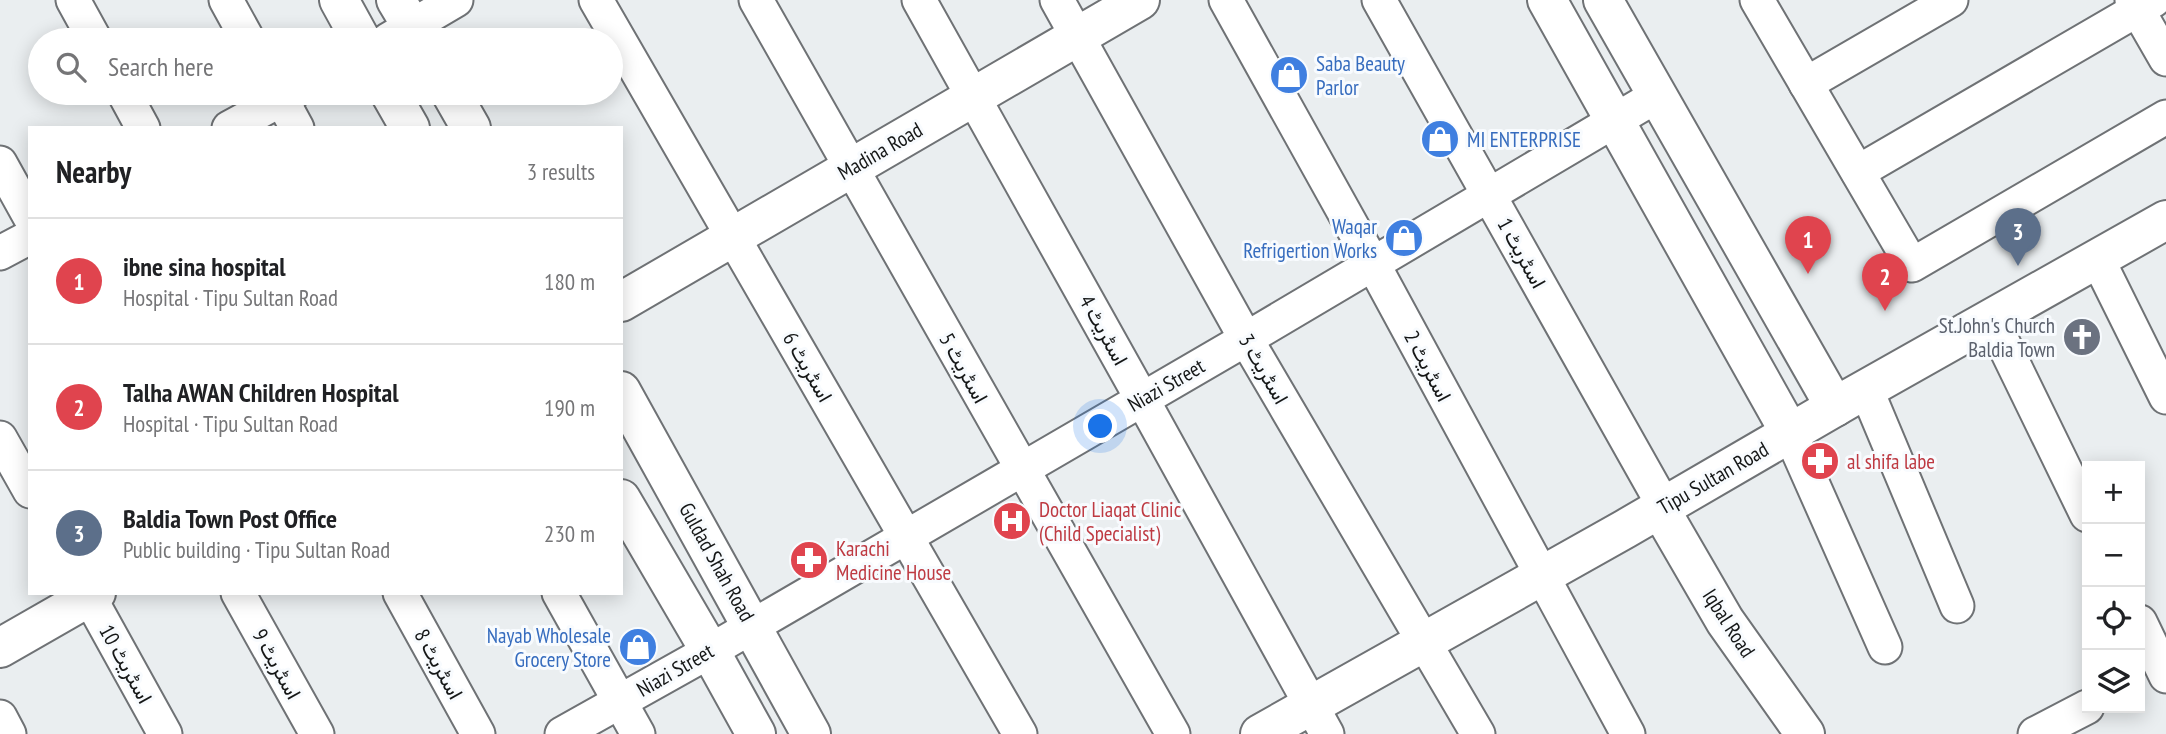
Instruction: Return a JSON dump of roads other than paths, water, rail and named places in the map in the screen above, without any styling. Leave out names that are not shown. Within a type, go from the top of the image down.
[{"type":"street","points":[[73,0],[88,28]]},
{"type":"street","points":[[226,0],[241,28]]},
{"type":"street","points":[[339,0],[354,28]]},
{"type":"street","points":[[404,27],[456,0]]},
{"type":"street","name":"اسٹریٹ 6","points":[[596,0],[612,28]]},
{"type":"street","name":"اسٹریٹ 5","points":[[756,0],[1173,734]]},
{"type":"street","name":"اسٹریٹ 4","points":[[919,0],[1319,720]]},
{"type":"street","name":"اسٹریٹ 3","points":[[1057,0],[1246,339],[1478,734]]},
{"type":"street","name":"Madina Road","points":[[623,301],[1140,0]]},
{"type":"street","name":"اسٹریٹ 2","points":[[1226,0],[1373,264],[1628,734]]},
{"type":"street","name":"اسٹریٹ 1","points":[[1379,0],[1662,508]]},
{"type":"street","points":[[1547,0],[1790,433],[1885,647]]},
{"type":"street","points":[[1603,0],[1658,95],[1851,398],[1957,606]]},
{"type":"street","points":[[1806,84],[1951,0]]},
{"type":"street","points":[[1765,3],[1806,84],[1912,265],[2166,117]]},
{"type":"street","points":[[1858,172],[2141,3],[2166,59]]},
{"type":"street","name":"اسٹریٹ 6","points":[[623,47],[1020,734]]},
{"type":"street","name":"Niazi Street","points":[[562,734],[710,651],[1246,339],[1658,95]]},
{"type":"street","points":[[131,105],[142,126]]},
{"type":"street","points":[[234,126],[282,105]]},
{"type":"street","points":[[397,105],[409,126]]},
{"type":"street","points":[[458,105],[470,126]]},
{"type":"street","points":[[0,163],[28,213]]},
{"type":"street","name":"Tipu Sultan Road","points":[[1260,734],[1319,720],[1425,641],[2166,220]]},
{"type":"street","points":[[0,253],[28,238]]},
{"type":"street","points":[[2097,258],[2166,397]]},
{"type":"street","points":[[1991,318],[2082,505]]},
{"type":"street","name":"Guldad Shah Road","points":[[623,395],[811,734]]},
{"type":"street","points":[[0,438],[28,487]]},
{"type":"street","points":[[623,502],[756,734]]},
{"type":"street","name":"Iqbal Road","points":[[1662,508],[1725,621],[1805,734]]},
{"type":"street","points":[[0,648],[91,595]]},
{"type":"street","name":"اسٹریٹ 10","points":[[91,595],[165,734]]},
{"type":"street","name":"اسٹریٹ 9","points":[[239,595],[317,734]]},
{"type":"street","name":"اسٹریٹ 8","points":[[401,595],[478,734]]},
{"type":"street","points":[[560,595],[638,734]]},
{"type":"street","points":[[2145,636],[2158,672]]},
{"type":"street","points":[[2035,734],[2082,710]]},
{"type":"street","points":[[0,717],[9,734]]},
{"type":"place","name":"Saba Beauty Parlor","points":[[1289,75]]},
{"type":"place","name":"MI ENTERPRISE","points":[[1440,139]]},
{"type":"place","name":"Waqar Refrigertion Works","points":[[1404,238]]},
{"type":"place","name":"Baldia Town Post Office","points":[[2018,266]]},
{"type":"place","name":"ibne sina hospital","points":[[1808,274]]},
{"type":"place","name":"Talha AWAN Children Hospital","points":[[1885,311]]},
{"type":"place","name":"St.John's Church Baldia Town","points":[[2082,337]]},
{"type":"place","name":"al shifa labe","points":[[1820,461]]},
{"type":"place","name":"Doctor Liaqat Clinic (Child Specialist)","points":[[1012,521]]},
{"type":"place","name":"Karachi Medicine House","points":[[809,560]]},
{"type":"place","name":"Nayab Wholesale Grocery Store","points":[[638,647]]}]
